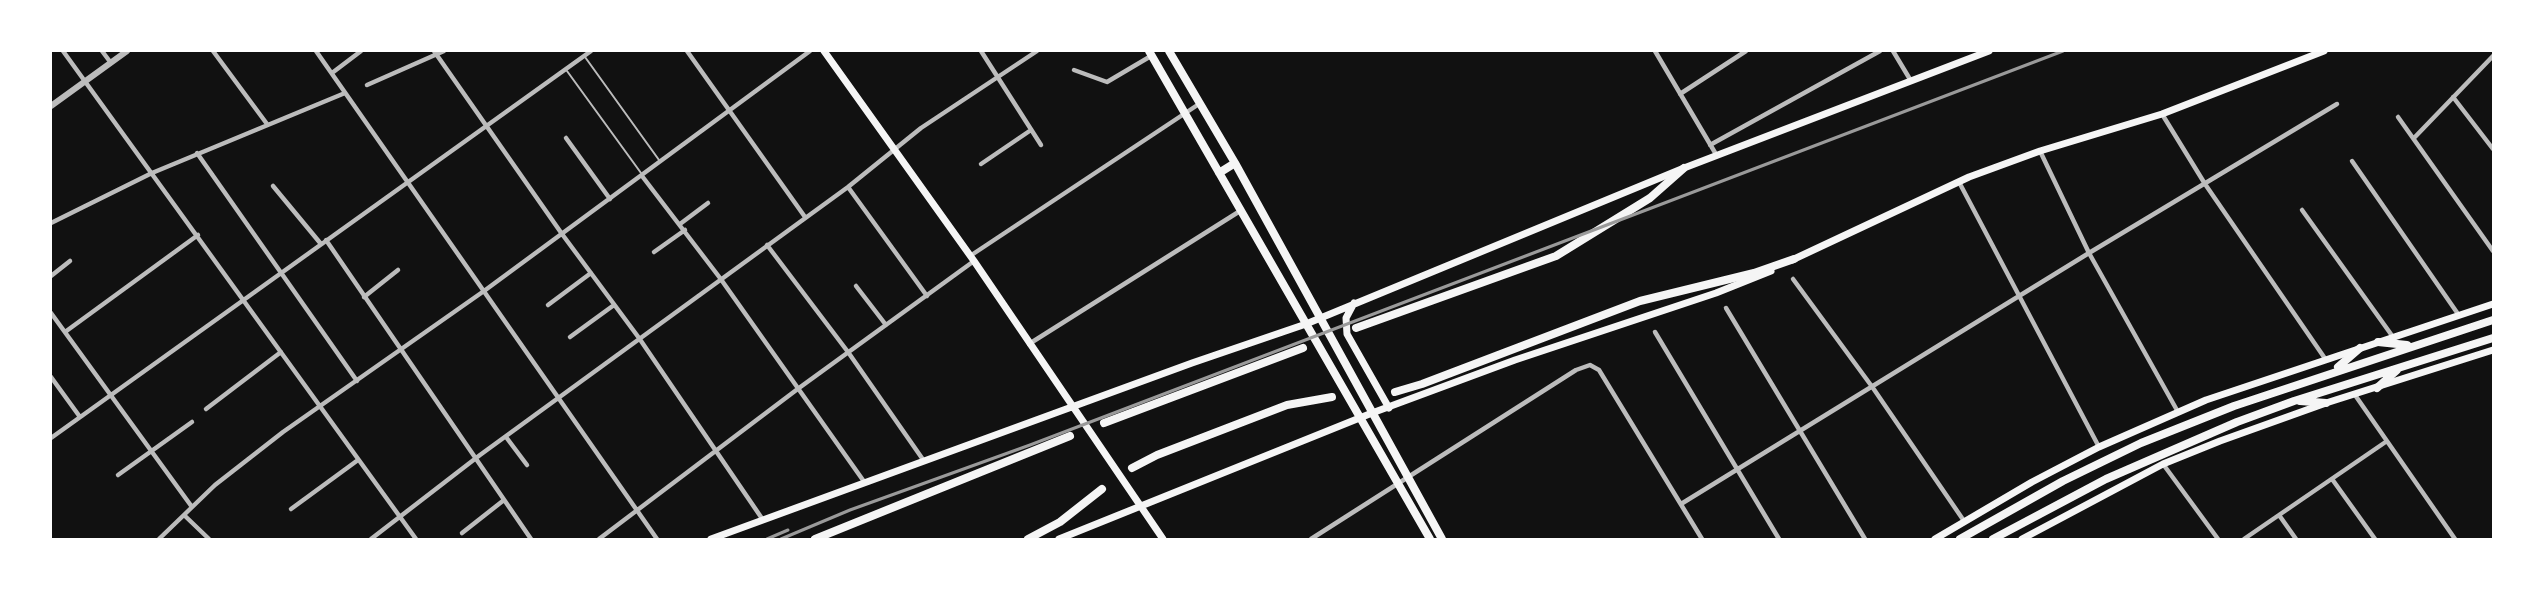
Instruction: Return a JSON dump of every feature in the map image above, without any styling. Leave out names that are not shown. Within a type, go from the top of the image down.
[{"type":"highway","points":[[1356,328],[1556,256],[1650,198],[1684,168]]},
{"type":"highway","points":[[1395,392],[1422,384],[1640,301],[1754,273],[1794,259]]},
{"type":"highway","points":[[1960,539],[2063,481],[2141,443],[2234,406],[2333,371],[2493,320]]},
{"type":"highway","points":[[1993,539],[2066,499],[2142,462],[2294,401],[2493,338]]},
{"type":"highway","points":[[2378,342],[2410,345]]},
{"type":"highway","points":[[1104,423],[1303,348]]},
{"type":"highway","points":[[2333,371],[2360,348]]},
{"type":"highway","points":[[2377,388],[2401,367]]},
{"type":"highway","points":[[1132,468],[1157,455],[1287,405],[1332,397]]},
{"type":"highway","points":[[2294,401],[2326,403]]},
{"type":"highway","points":[[815,539],[1070,436]]},
{"type":"highway","points":[[1029,539],[1060,522],[1102,489]]},
{"type":"main road","points":[[825,51],[972,259],[1163,539]]},
{"type":"main road","points":[[1169,51],[1322,318],[1442,539]]},
{"type":"main road","points":[[711,539],[1322,318],[1684,168],[1989,51]]},
{"type":"main road","points":[[2309,57],[2317,51]]},
{"type":"main road","points":[[1059,539],[1079,536],[1141,505],[1372,413],[1515,360],[1725,290],[1959,182],[2040,151],[2162,114],[2324,51]]},
{"type":"main road","points":[[1151,53],[1430,539]]},
{"type":"main road","points":[[1219,173],[1235,163]]},
{"type":"main road","points":[[1354,303],[1346,318],[1347,334],[1389,408]]},
{"type":"main road","points":[[1935,539],[2032,482],[2099,447],[2178,412],[2238,388],[2493,304]]},
{"type":"main road","points":[[2022,539],[2163,464],[2251,429],[2326,403],[2493,350]]},
{"type":"street","points":[[63,51],[416,539]]},
{"type":"street","points":[[102,51],[111,63]]},
{"type":"street","points":[[51,106],[128,51]]},
{"type":"street","points":[[213,51],[267,124]]},
{"type":"street","points":[[316,51],[657,539]]},
{"type":"street","points":[[332,73],[361,51]]},
{"type":"street","points":[[367,85],[435,53],[444,51]]},
{"type":"street","points":[[51,438],[591,51]]},
{"type":"street","points":[[687,51],[805,217]]},
{"type":"street","points":[[159,539],[228,473],[484,291],[810,51]]},
{"type":"street","points":[[981,51],[1041,145]]},
{"type":"street","points":[[370,539],[720,278],[848,187],[921,128],[1037,51]]},
{"type":"street","points":[[1655,51],[1717,156]]},
{"type":"street","points":[[1680,94],[1746,51]]},
{"type":"street","points":[[1710,145],[1880,51]]},
{"type":"street","points":[[1893,51],[1911,81]]},
{"type":"street","points":[[435,53],[562,234],[639,338],[763,520]]},
{"type":"street","points":[[1074,69],[1107,82],[1151,53]]},
{"type":"street","points":[[2414,138],[2493,56]]},
{"type":"street","points":[[51,223],[197,153],[345,93]]},
{"type":"street","points":[[2453,97],[2493,149]]},
{"type":"street","points":[[600,539],[799,388],[927,296],[972,259],[1199,104]]},
{"type":"street","points":[[1681,504],[1873,388],[2089,253],[2337,104]]},
{"type":"street","points":[[2162,114],[2205,184],[2326,360]]},
{"type":"street","points":[[2398,117],[2493,251]]},
{"type":"street","points":[[981,164],[1031,130]]},
{"type":"street","points":[[566,138],[610,199]]},
{"type":"street","points":[[2040,151],[2089,253],[2178,412]]},
{"type":"street","points":[[197,153],[357,381]]},
{"type":"street","points":[[2352,161],[2458,314]]},
{"type":"street","points":[[642,176],[720,278],[865,483]]},
{"type":"street","points":[[1959,182],[2099,447]]},
{"type":"street","points":[[273,186],[321,244]]},
{"type":"street","points":[[848,187],[927,296]]},
{"type":"street","points":[[680,224],[708,203]]},
{"type":"street","points":[[2302,210],[2393,337]]},
{"type":"street","points":[[1029,344],[1240,211]]},
{"type":"street","points":[[654,252],[685,230]]},
{"type":"street","points":[[65,332],[198,235]]},
{"type":"street","points":[[326,240],[531,539]]},
{"type":"street","points":[[767,245],[848,352],[924,461]]},
{"type":"street","points":[[51,276],[70,261]]},
{"type":"street","points":[[364,297],[398,270]]},
{"type":"street","points":[[548,305],[591,273]]},
{"type":"street","points":[[1793,279],[1873,388],[1964,521]]},
{"type":"street","points":[[856,286],[885,325]]},
{"type":"street","points":[[570,337],[614,305]]},
{"type":"street","points":[[1726,308],[1865,539]]},
{"type":"street","points":[[51,313],[192,507]]},
{"type":"street","points":[[1655,332],[1779,539]]},
{"type":"street","points":[[206,409],[281,352]]},
{"type":"street","points":[[1311,539],[1576,370],[1590,365],[1599,370],[1702,539]]},
{"type":"street","points":[[51,377],[80,417]]},
{"type":"street","points":[[2355,395],[2455,539]]},
{"type":"street","points":[[118,475],[192,422]]},
{"type":"street","points":[[506,436],[527,465]]},
{"type":"street","points":[[2244,539],[2387,441]]},
{"type":"street","points":[[291,508],[358,460]]},
{"type":"street","points":[[2163,464],[2218,539]]},
{"type":"street","points":[[2332,479],[2375,539]]},
{"type":"street","points":[[462,533],[504,500]]},
{"type":"street","points":[[184,515],[209,539]]},
{"type":"street","points":[[2279,515],[2296,539]]},
{"type":"lane","points":[[584,56],[661,162]]},
{"type":"lane","points":[[566,69],[642,176]]},
{"type":"railway","points":[[781,539],[850,510],[1030,445],[2063,51]]},
{"type":"railway","points":[[767,539],[788,530]]}]
